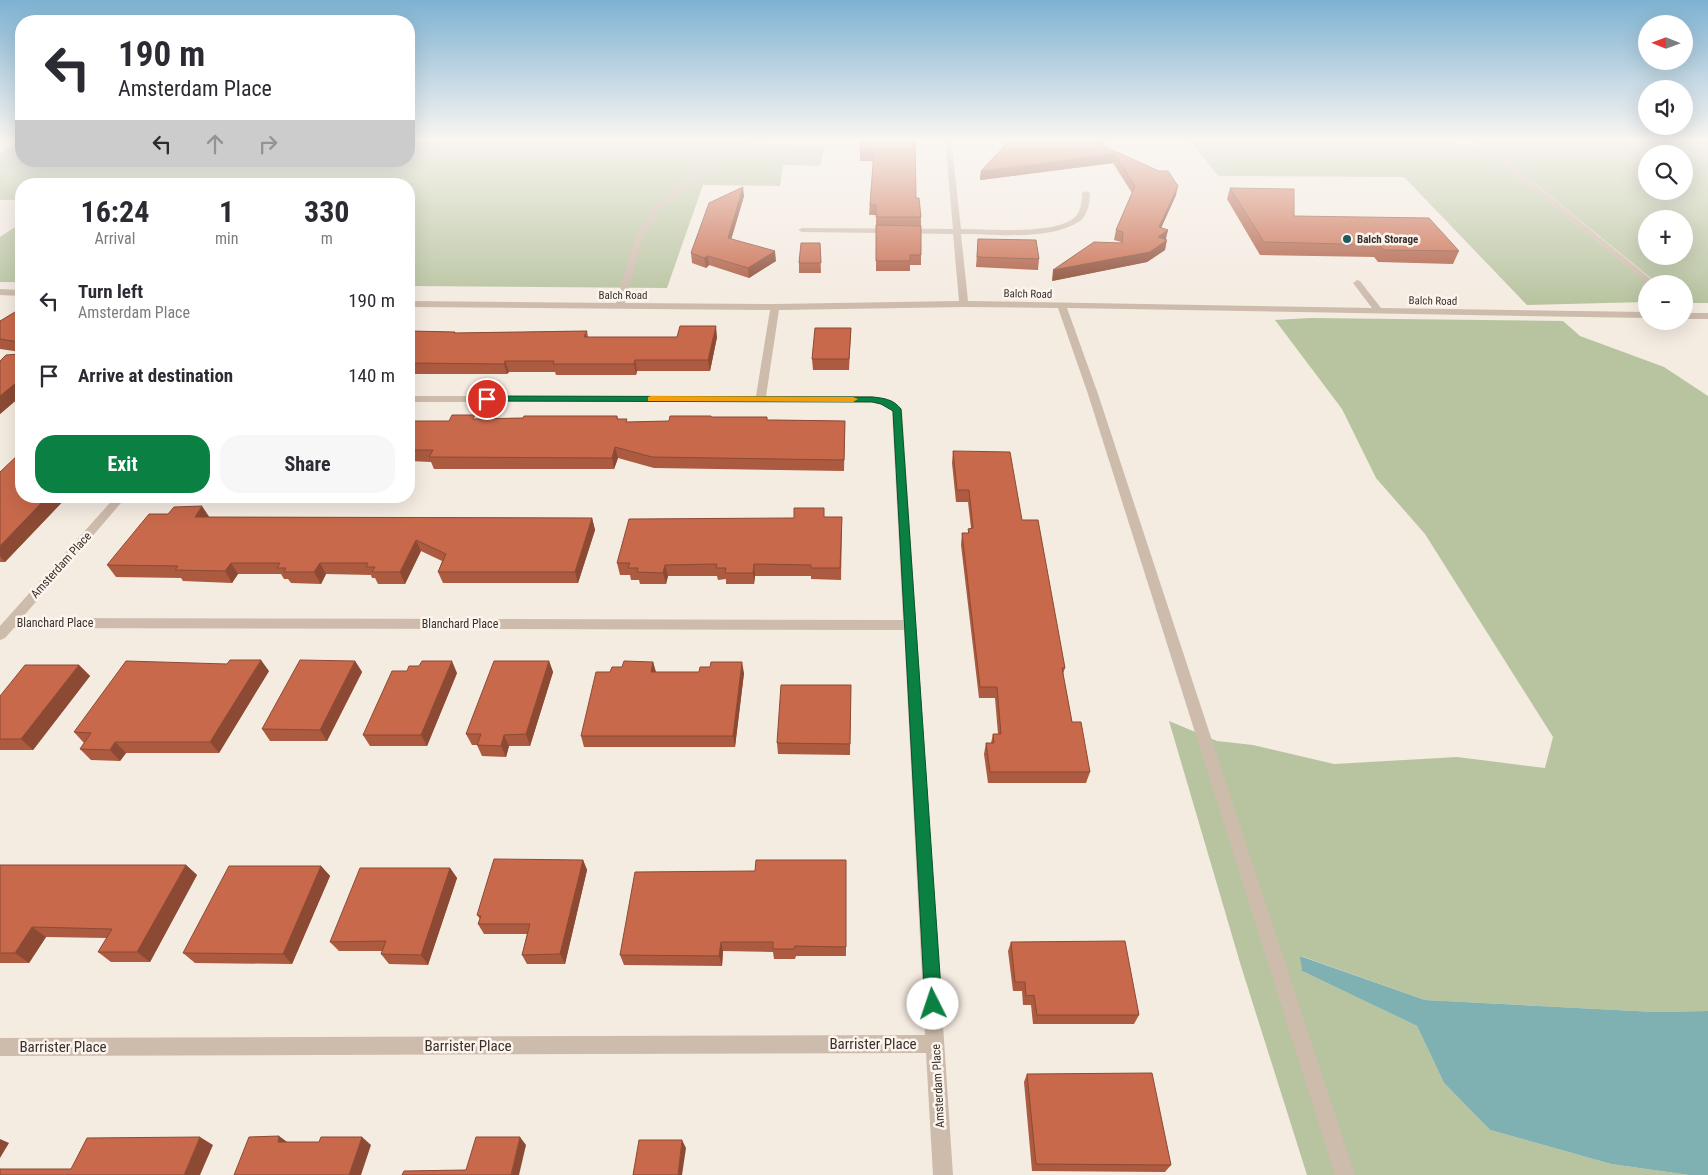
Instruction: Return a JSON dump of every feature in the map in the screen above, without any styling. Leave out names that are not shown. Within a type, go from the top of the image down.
[{"type":"street","points":[[620,306],[638,237],[657,206],[673,194]]},
{"type":"street","points":[[954,194],[964,304]]},
{"type":"street","points":[[802,230],[1018,232],[1054,229],[1078,219],[1086,204],[1086,194]]},
{"type":"street","points":[[1543,194],[1642,275]]},
{"type":"street","points":[[1357,283],[1379,311]]},
{"type":"street","points":[[0,292],[15,293]]},
{"type":"street","name":"Balch Road","points":[[415,304],[775,307],[964,304],[1638,315]]},
{"type":"street","points":[[1062,306],[1099,413],[1345,1175]]},
{"type":"street","points":[[761,399],[775,307]]},
{"type":"street","points":[[1693,316],[1708,316]]},
{"type":"street","name":"Amsterdam Place","points":[[415,399],[872,399],[888,403],[897,410],[943,1175]]},
{"type":"street","name":"Amsterdam Place","points":[[0,634],[116,503]]},
{"type":"street","name":"Blanchard Place","points":[[10,623],[910,625]]},
{"type":"street","name":"Barrister Place","points":[[0,1047],[936,1044]]},
{"type":"green space","points":[[0,194],[15,194],[15,200],[0,200]]},
{"type":"green space","points":[[415,194],[700,194],[667,288],[415,286]]},
{"type":"green space","points":[[1420,194],[1539,194],[1638,275],[1638,302],[1527,305]]},
{"type":"green space","points":[[1547,194],[1638,194],[1638,200],[1693,200],[1693,194],[1708,194],[1708,303],[1693,303],[1693,275],[1647,275]]},
{"type":"green space","points":[[15,227],[15,282],[0,282],[0,237]]},
{"type":"green space","points":[[1310,318],[1563,321],[1580,336],[1664,367],[1708,396],[1708,1011],[1655,1012],[1425,1000],[1301,956],[1302,971],[1417,1026],[1444,1083],[1490,1130],[1611,1164],[1689,1175],[1307,1175],[1241,966],[1169,721],[1217,741],[1253,745],[1334,764],[1457,757],[1545,768],[1553,737],[1425,534],[1376,478],[1342,409],[1275,320]]},
{"type":"water","points":[[1300,956],[1425,1000],[1655,1012],[1708,1011],[1708,1175],[1689,1175],[1611,1164],[1490,1130],[1444,1083],[1417,1026],[1302,971]]},
{"type":"building","points":[[728,194],[741,194],[728,238],[775,251],[748,268],[708,256],[704,258],[691,253],[709,203]]},
{"type":"building","points":[[871,194],[916,194],[916,198],[919,198],[921,217],[876,217],[876,205],[870,205]]},
{"type":"building","points":[[1132,194],[1174,194],[1159,227],[1168,230],[1158,237],[1167,240],[1150,252],[1053,270],[1094,242],[1122,243],[1123,232],[1116,230]]},
{"type":"building","points":[[1234,194],[1294,194],[1294,216],[1429,218],[1459,251],[1383,250],[1380,245],[1264,242]]},
{"type":"building","points":[[876,225],[921,226],[921,255],[910,255],[910,261],[876,261]]},
{"type":"building","points":[[978,239],[1036,240],[1039,259],[977,257]]},
{"type":"building","points":[[801,243],[820,243],[821,263],[799,263]]},
{"type":"building","points":[[15,312],[15,341],[0,339],[0,321]]},
{"type":"building","points":[[680,326],[716,326],[708,360],[635,360],[634,364],[553,364],[554,361],[505,361],[504,364],[415,363],[415,331],[454,333],[587,331],[584,337],[677,337]]},
{"type":"building","points":[[815,328],[851,328],[849,359],[812,359]]},
{"type":"building","points":[[15,354],[15,384],[0,396],[0,361],[6,355]]},
{"type":"building","points":[[452,415],[475,415],[473,419],[523,418],[524,416],[617,416],[617,419],[627,419],[626,422],[669,421],[670,416],[767,417],[767,420],[845,421],[844,460],[652,457],[615,447],[612,458],[429,457],[433,450],[415,450],[415,421],[449,421]]},
{"type":"building","points":[[953,451],[1010,452],[1022,520],[1038,520],[1065,668],[1062,668],[1072,722],[1081,722],[1090,772],[990,772],[986,743],[994,743],[993,734],[1001,734],[997,687],[980,687],[962,533],[969,533],[968,529],[973,528],[969,490],[957,490]]},
{"type":"building","points":[[15,458],[15,503],[41,503],[0,546],[0,472]]},
{"type":"building","points":[[202,506],[195,517],[592,518],[575,572],[438,572],[446,554],[416,540],[400,572],[372,572],[375,567],[366,567],[368,563],[320,563],[314,572],[284,572],[286,568],[277,568],[280,563],[231,563],[225,571],[175,570],[178,566],[107,565],[149,514],[168,514],[174,507]]},
{"type":"building","points":[[794,508],[824,508],[824,517],[842,517],[840,568],[811,568],[811,565],[754,564],[753,573],[725,573],[726,568],[716,568],[717,564],[665,565],[663,573],[637,572],[638,568],[628,568],[630,563],[617,563],[629,519],[794,518]]},
{"type":"building","points":[[230,660],[261,660],[210,742],[115,742],[110,750],[80,749],[91,733],[74,732],[126,661],[227,664]]},
{"type":"building","points":[[300,660],[355,661],[320,730],[262,729]]},
{"type":"building","points":[[422,661],[452,661],[421,735],[363,735],[392,671],[407,671],[409,666],[419,666]]},
{"type":"building","points":[[494,661],[549,661],[526,734],[504,735],[501,746],[477,745],[481,734],[466,734]]},
{"type":"building","points":[[624,661],[653,662],[651,672],[699,672],[700,667],[710,667],[711,662],[742,662],[733,736],[581,736],[596,672],[610,672],[612,667],[622,667]]},
{"type":"building","points":[[25,665],[79,665],[21,739],[0,739],[0,696]]},
{"type":"building","points":[[781,685],[851,685],[850,744],[777,743]]},
{"type":"building","points":[[494,859],[583,860],[560,954],[522,955],[530,924],[478,924],[481,916],[477,915]]},
{"type":"building","points":[[756,860],[846,860],[846,947],[795,946],[794,949],[773,949],[773,942],[721,942],[719,956],[620,955],[635,872],[755,871]]},
{"type":"building","points":[[0,865],[186,865],[137,952],[98,952],[112,929],[32,927],[15,953],[0,953]]},
{"type":"building","points":[[229,866],[321,866],[283,954],[183,953]]},
{"type":"building","points":[[360,868],[450,868],[421,955],[381,954],[386,941],[330,942]]},
{"type":"building","points":[[1125,941],[1139,1015],[1037,1015],[1034,995],[1026,996],[1025,982],[1015,982],[1011,942]]},
{"type":"building","points":[[1152,1073],[1171,1165],[1036,1164],[1027,1074]]},
{"type":"building","points":[[279,1136],[278,1142],[319,1142],[321,1137],[362,1137],[349,1175],[234,1175],[249,1137]]},
{"type":"building","points":[[200,1137],[184,1175],[0,1175],[0,1169],[71,1169],[87,1138]]},
{"type":"building","points":[[476,1137],[520,1137],[511,1175],[402,1175],[404,1171],[466,1170]]},
{"type":"building","points":[[639,1140],[682,1140],[678,1175],[633,1175]]},
{"type":"slow traffic","points":[[651,399],[853,399]]},
{"type":"place","name":"Balch Storage","points":[[1347,239]]},
{"type":"route","points":[[487,399],[872,399],[884,401],[894,406],[897,410],[899,418],[933,1004]]}]
